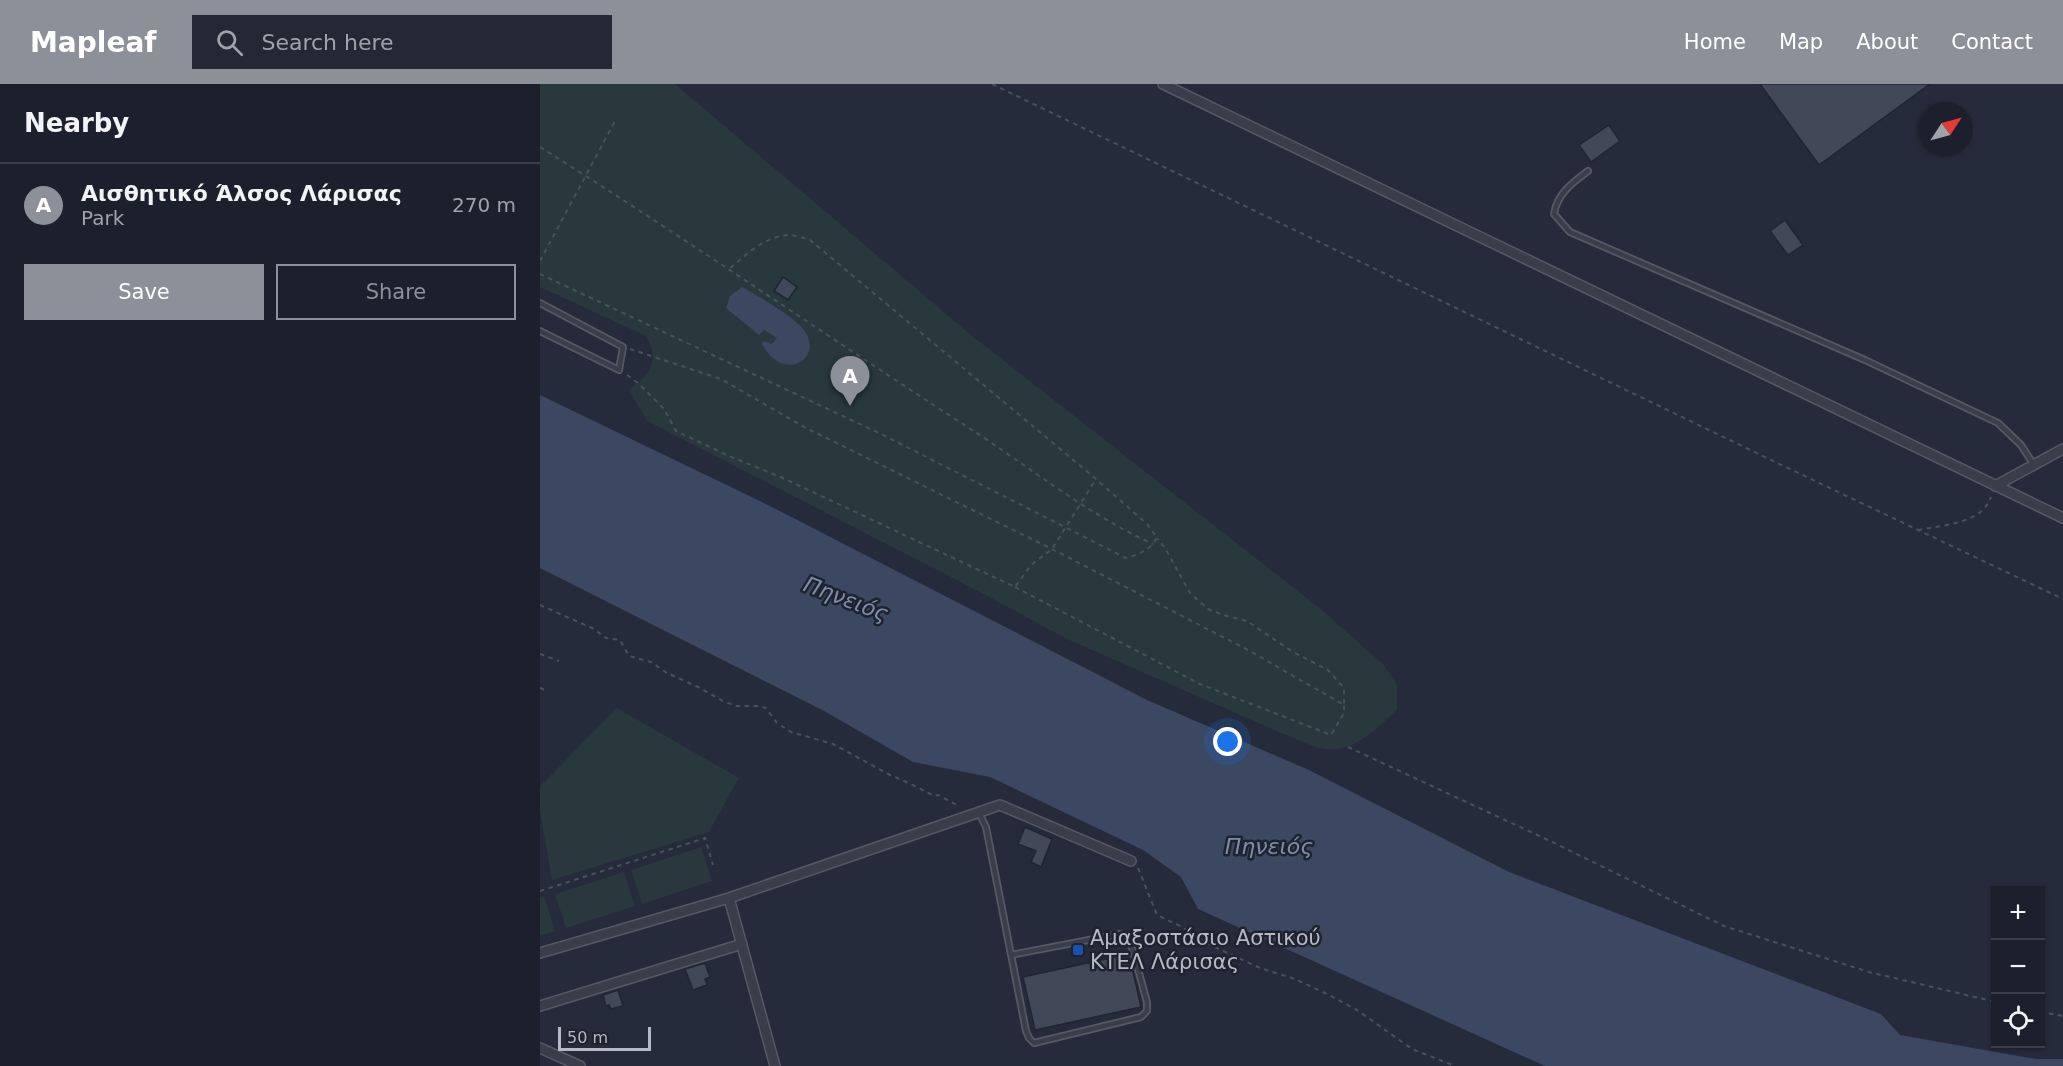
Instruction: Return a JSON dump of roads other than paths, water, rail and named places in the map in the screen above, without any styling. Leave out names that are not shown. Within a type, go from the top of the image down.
[{"type":"street","points":[[1163,84],[2063,518]]},
{"type":"street","points":[[1995,486],[2063,449]]},
{"type":"street","points":[[540,953],[729,898],[993,806],[1004,805],[1131,861]]},
{"type":"street","points":[[729,898],[775,1066]]},
{"type":"street","points":[[540,1006],[742,944]]},
{"type":"street","points":[[540,1048],[580,1066]]},
{"type":"lane","points":[[1587,171],[1570,185],[1556,203],[1554,214],[1570,232],[1864,360],[1998,423],[2021,445],[2034,465]]},
{"type":"lane","points":[[540,303],[623,347],[618,370],[540,331]]},
{"type":"lane","points":[[978,811],[986,827],[1011,955],[1026,1031],[1034,1043],[1141,1017],[1147,1011],[1147,1002],[1131,944],[1126,937],[1120,934],[1011,955]]},
{"type":"water","points":[[742,287],[784,313],[804,330],[809,341],[809,350],[799,363],[790,365],[780,363],[762,344],[764,341],[772,344],[777,338],[764,330],[759,335],[726,308],[730,296]]},
{"type":"water","name":"Πηνειός","points":[[540,395],[770,506],[1147,700],[1309,770],[1509,872],[1881,1014],[1900,1035],[2036,1059],[2063,1059],[2063,1066],[1545,1066],[1198,909],[1181,877],[1143,850],[990,777],[913,762],[824,711],[540,568]]},
{"type":"place","name":"Αισθητικό Άλσος Λάρισας","points":[[850,406]]},
{"type":"place","name":"Αμαξοστάσιο Αστικού ΚΤΕΛ Λάρισας","points":[[1078,950]]}]
